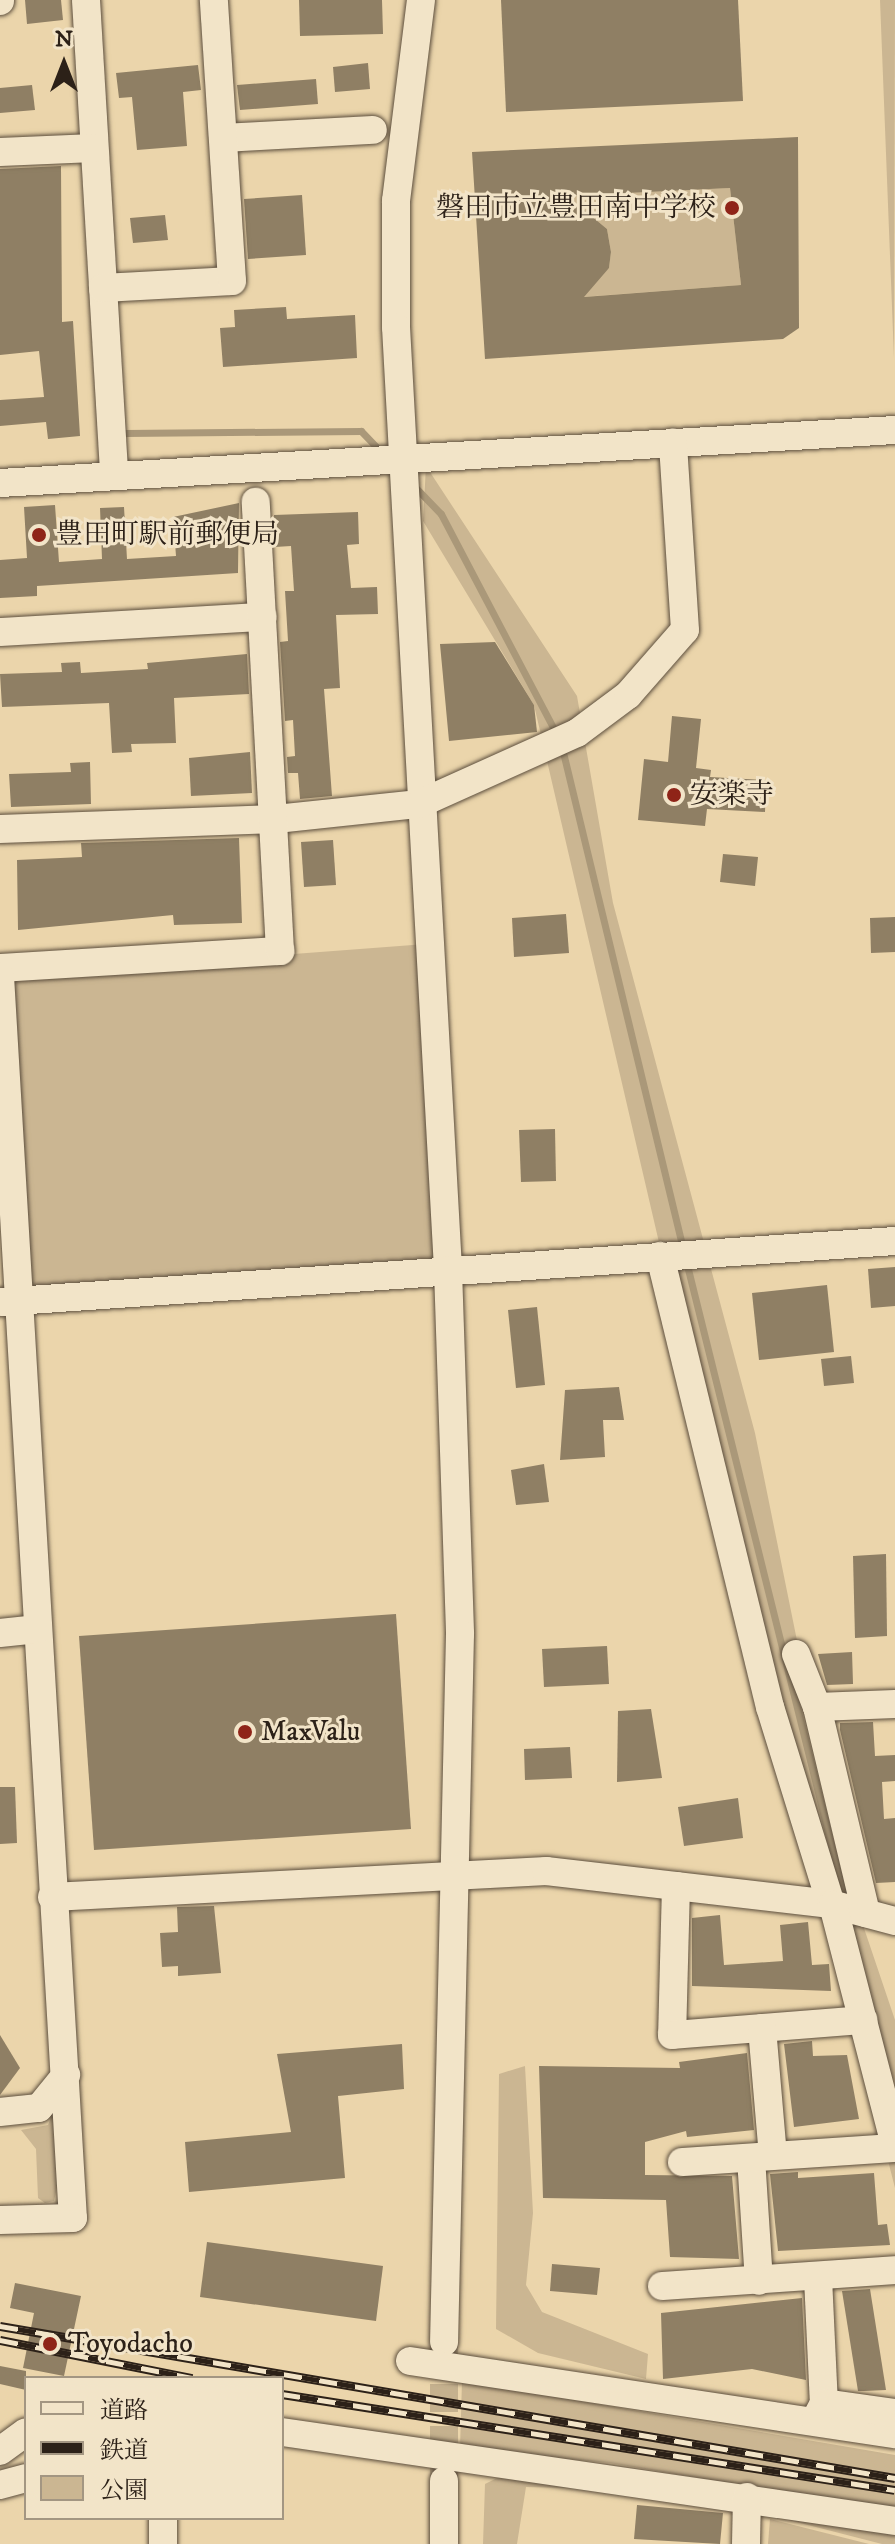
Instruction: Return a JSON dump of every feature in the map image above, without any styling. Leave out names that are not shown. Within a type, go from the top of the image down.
[{"type":"street","points":[[86,0],[114,475]]},
{"type":"street","points":[[103,288],[232,281],[214,0]]},
{"type":"street","points":[[421,0],[396,201],[399,459],[448,1270],[460,1634],[444,2342]]},
{"type":"street","points":[[223,138],[373,130]]},
{"type":"street","points":[[0,152],[94,148]]},
{"type":"street","points":[[0,483],[895,430]]},
{"type":"street","points":[[0,829],[276,819],[419,804],[577,733],[628,695],[685,630],[673,442]]},
{"type":"street","points":[[0,968],[280,951],[276,819],[256,502]]},
{"type":"street","points":[[0,632],[263,617]]},
{"type":"street","points":[[0,976],[10,1301],[38,1629],[73,2218],[0,2220]]},
{"type":"street","points":[[10,1301],[895,1241]]},
{"type":"street","points":[[660,1256],[770,1707],[832,1905],[895,2146],[682,2162]]},
{"type":"street","points":[[0,1633],[38,1629]]},
{"type":"street","points":[[796,1654],[817,1707],[864,1913]]},
{"type":"street","points":[[817,1707],[895,1704]]},
{"type":"street","points":[[52,1897],[454,1871],[546,1871],[832,1905],[895,1921]]},
{"type":"street","points":[[676,1886],[668,2032],[863,2020]]},
{"type":"street","points":[[759,2281],[762,2028]]},
{"type":"street","points":[[0,2112],[39,2108],[66,2075]]},
{"type":"street","points":[[662,2286],[818,2278],[895,2270]]},
{"type":"street","points":[[818,2278],[819,2412]]},
{"type":"street","points":[[410,2361],[819,2412],[895,2413]]},
{"type":"street","points":[[819,2412],[895,2434]]},
{"type":"street","points":[[284,2432],[747,2497],[895,2521]]},
{"type":"street","points":[[0,2451],[2,2442],[24,2433]]},
{"type":"street","points":[[0,2485],[24,2479]]},
{"type":"street","points":[[444,2481],[444,2544]]},
{"type":"street","points":[[746,2544],[747,2497]]},
{"type":"street","points":[[163,2520],[163,2544]]},
{"type":"green space","points":[[880,0],[895,0],[894,358]]},
{"type":"green space","points":[[730,188],[741,285],[569,298],[609,268],[611,252],[607,229],[566,196]]},
{"type":"green space","points":[[426,466],[577,696],[613,903],[755,1433],[842,1863],[895,2020],[895,2188],[711,1466],[534,705],[423,521]]},
{"type":"green space","points":[[426,944],[448,1270],[20,1300],[0,976]]},
{"type":"green space","points":[[525,2066],[533,2213],[526,2285],[542,2312],[648,2354],[646,2379],[538,2353],[496,2329],[499,2074]]},
{"type":"green space","points":[[56,2106],[58,2183],[54,2201],[45,2203],[38,2198],[36,2149],[21,2130],[48,2125]]},
{"type":"green space","points":[[462,2381],[895,2455],[895,2511],[610,2463],[460,2449]]},
{"type":"green space","points":[[503,2475],[612,2489],[526,2487],[517,2544],[483,2544],[485,2484]]},
{"type":"green space","points":[[769,2515],[895,2534],[895,2544],[882,2544]]},
{"type":"green space","points":[[770,2519],[869,2544],[768,2544]]},
{"type":"building","points":[[25,0],[61,0],[63,20],[27,24]]},
{"type":"building","points":[[299,0],[382,0],[383,34],[300,36]]},
{"type":"building","points":[[501,0],[738,0],[743,101],[506,112]]},
{"type":"building","points":[[368,63],[370,89],[335,92],[333,67]]},
{"type":"building","points":[[198,65],[201,90],[183,92],[187,146],[137,150],[132,97],[119,98],[116,73]]},
{"type":"building","points":[[316,79],[318,104],[240,110],[237,85]]},
{"type":"building","points":[[32,85],[35,110],[0,113],[0,88]]},
{"type":"building","points":[[798,137],[799,328],[783,339],[485,359],[472,152]],"holes":[[[730,188],[741,285],[584,297],[609,268],[611,252],[607,229],[567,196]]]},
{"type":"building","points":[[61,166],[62,322],[73,321],[80,436],[48,439],[46,422],[0,426],[0,400],[44,397],[39,351],[0,355],[0,169]]},
{"type":"building","points":[[302,195],[306,255],[248,259],[244,199]]},
{"type":"building","points":[[165,215],[168,240],[133,243],[130,218]]},
{"type":"building","points":[[286,307],[287,319],[355,315],[357,358],[223,367],[220,328],[235,327],[234,310]]},
{"type":"building","points":[[239,503],[238,573],[37,586],[37,596],[0,598],[0,560],[27,558],[24,507],[55,505],[59,562],[102,559],[100,508],[124,507],[127,559],[176,556],[173,517]]},
{"type":"building","points":[[358,512],[359,544],[347,545],[351,588],[377,587],[378,614],[336,615],[340,688],[324,689],[332,796],[300,799],[298,773],[288,773],[287,757],[295,756],[293,720],[285,721],[280,642],[288,641],[285,591],[294,591],[291,546],[275,547],[274,515]]},
{"type":"building","points":[[495,642],[534,705],[537,732],[449,741],[440,644]]},
{"type":"building","points":[[247,654],[249,694],[174,698],[176,743],[131,744],[132,752],[112,753],[109,703],[2,707],[0,674],[62,672],[61,663],[80,662],[81,673],[148,669],[147,663]]},
{"type":"building","name":"安楽寺","points":[[672,716],[701,719],[696,768],[711,770],[710,777],[766,780],[765,812],[707,809],[705,826],[638,820],[644,759],[668,762]]},
{"type":"building","points":[[250,752],[252,793],[191,796],[189,758]]},
{"type":"building","points":[[90,762],[91,804],[11,807],[9,774],[71,772],[70,763]]},
{"type":"building","points":[[239,838],[242,923],[174,925],[173,915],[18,930],[17,860],[82,857],[81,843]]},
{"type":"building","points":[[333,840],[336,885],[304,887],[301,842]]},
{"type":"building","points":[[723,854],[758,857],[755,886],[720,882]]},
{"type":"building","points":[[566,914],[569,953],[514,957],[512,918]]},
{"type":"building","points":[[895,917],[895,952],[871,953],[870,918]]},
{"type":"building","points":[[555,1129],[556,1181],[521,1182],[519,1130]]},
{"type":"building","points":[[895,1267],[895,1306],[871,1308],[868,1269]]},
{"type":"building","points":[[827,1285],[834,1352],[759,1360],[752,1293]]},
{"type":"building","points":[[537,1307],[545,1385],[516,1388],[508,1310]]},
{"type":"building","points":[[851,1356],[854,1383],[824,1386],[821,1359]]},
{"type":"building","points":[[619,1387],[624,1420],[603,1420],[605,1457],[560,1460],[565,1390]]},
{"type":"building","points":[[544,1464],[549,1502],[516,1505],[511,1470]]},
{"type":"building","points":[[886,1554],[887,1636],[855,1638],[853,1556]]},
{"type":"building","name":"MaxValu","points":[[396,1614],[411,1829],[94,1850],[79,1636]]},
{"type":"building","points":[[607,1646],[609,1684],[544,1687],[542,1649]]},
{"type":"building","points":[[852,1652],[853,1684],[827,1685],[818,1654]]},
{"type":"building","points":[[651,1709],[662,1778],[617,1782],[618,1711]]},
{"type":"building","points":[[873,1722],[875,1756],[895,1755],[895,1781],[882,1782],[884,1819],[895,1818],[895,1882],[876,1883],[840,1730],[840,1723]]},
{"type":"building","points":[[570,1747],[572,1778],[525,1780],[524,1749]]},
{"type":"building","points":[[0,1787],[15,1787],[17,1843],[0,1844]]},
{"type":"building","points":[[738,1798],[743,1838],[684,1846],[678,1807]]},
{"type":"building","points":[[214,1906],[221,1973],[178,1976],[178,1966],[162,1967],[160,1933],[178,1932],[177,1907]]},
{"type":"building","points":[[720,1915],[724,1965],[783,1961],[780,1925],[808,1922],[812,1965],[829,1964],[831,1991],[692,1986],[692,1918]]},
{"type":"building","points":[[0,2035],[20,2068],[0,2095]]},
{"type":"building","points":[[812,2041],[813,2056],[847,2055],[859,2119],[794,2127],[784,2044]]},
{"type":"building","points":[[402,2044],[404,2089],[338,2096],[345,2178],[189,2192],[185,2142],[291,2132],[277,2054]]},
{"type":"building","points":[[747,2053],[754,2130],[687,2137],[686,2131],[645,2142],[645,2175],[732,2176],[739,2259],[670,2257],[666,2200],[543,2198],[539,2066],[680,2068],[679,2062]]},
{"type":"building","points":[[798,2172],[798,2178],[874,2173],[878,2225],[887,2224],[890,2245],[778,2251],[770,2174]]},
{"type":"building","points":[[207,2242],[383,2266],[376,2321],[200,2297]]},
{"type":"building","points":[[552,2264],[600,2268],[597,2295],[550,2291]]},
{"type":"building","points":[[15,2283],[81,2296],[64,2376],[23,2368],[34,2313],[10,2308]]},
{"type":"building","points":[[870,2289],[886,2390],[858,2391],[842,2291]]},
{"type":"building","points":[[802,2298],[806,2380],[752,2369],[663,2379],[661,2313]]},
{"type":"building","points":[[0,2366],[26,2371],[24,2390],[0,2384]]},
{"type":"building","points":[[637,2505],[723,2513],[720,2544],[634,2539]]},
{"type":"waterway","points":[[125,433],[361,431],[382,453]]},
{"type":"waterway","points":[[413,485],[441,514],[558,737]]},
{"type":"waterway","points":[[562,748],[683,1249]]},
{"type":"waterway","points":[[686,1261],[845,1901]]},
{"type":"tunnel","points":[[444,2342],[444,2480]]},
{"type":"railway","points":[[0,2326],[895,2478]]},
{"type":"railway","points":[[0,2340],[182,2376]]},
{"type":"railway","points":[[284,2394],[895,2490]]},
{"type":"place","name":"磐田市立豊田南中学校","points":[[732,208]]},
{"type":"place","name":"豊田町駅前郵便局","points":[[39,535]]},
{"type":"place","name":"安楽寺","points":[[674,795]]},
{"type":"place","name":"MaxValu","points":[[245,1732]]},
{"type":"place","name":"Toyodacho","points":[[50,2344]]}]
